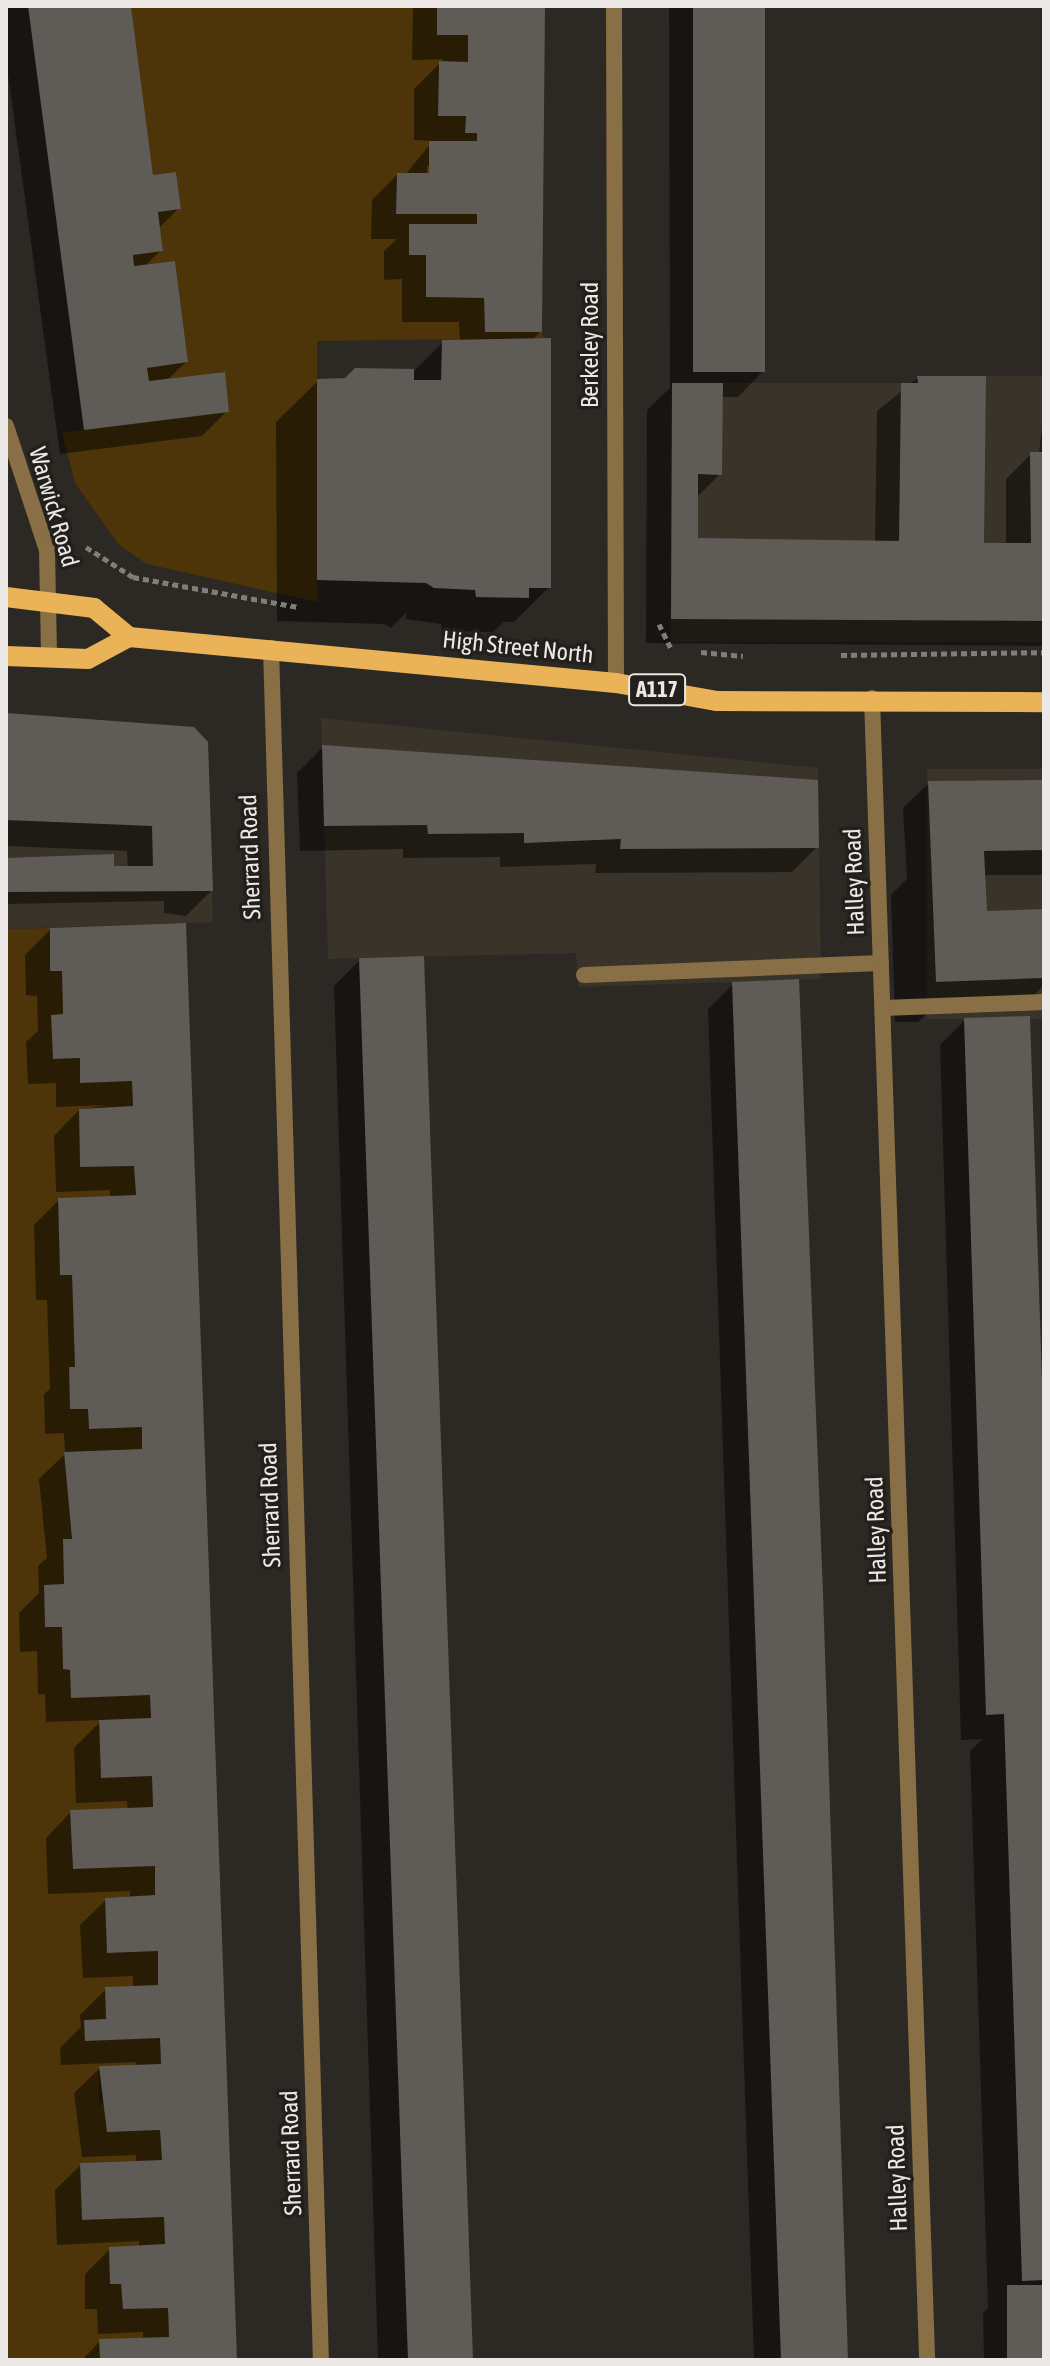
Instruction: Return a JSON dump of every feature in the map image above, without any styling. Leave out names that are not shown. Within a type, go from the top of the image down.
[{"type":"main road","points":[[6,597],[94,608],[129,637],[88,659],[6,656]]},
{"type":"main road","name":"High Street North","points":[[129,637],[271,648],[616,683],[717,701],[872,698],[1044,702]]},
{"type":"street","name":"Berkeley Road","points":[[614,6],[616,683]]},
{"type":"street","name":"Warwick Road","points":[[6,426],[47,550],[51,601],[49,657]]},
{"type":"street","name":"Sherrard Road","points":[[271,648],[321,2360]]},
{"type":"street","name":"Halley Road","points":[[872,698],[927,2360]]},
{"type":"street","points":[[584,975],[881,963]]},
{"type":"street","points":[[883,1008],[1044,1002]]},
{"type":"path","points":[[75,552],[89,546],[133,577],[302,608]]},
{"type":"path","points":[[658,613],[664,643],[669,649],[683,650]]},
{"type":"path","points":[[697,652],[753,657]]},
{"type":"path","points":[[829,656],[1044,652]]},
{"type":"shaded area","points":[[131,6],[437,6],[437,35],[468,35],[468,62],[439,62],[438,115],[466,116],[465,132],[477,133],[477,141],[429,173],[397,173],[396,214],[477,214],[477,224],[409,224],[409,255],[426,255],[484,298],[485,332],[542,332],[543,338],[317,341],[317,602],[147,564],[119,545],[75,483],[62,433],[229,411],[224,372],[149,381],[147,368],[188,362],[175,261],[134,266],[133,255],[163,250],[158,212],[181,209],[176,172],[153,175]]},
{"type":"shaded area","points":[[917,376],[1044,376],[1044,642],[671,642],[672,383],[917,383]]},
{"type":"shaded area","points":[[6,713],[194,727],[208,742],[213,922],[6,929]]},
{"type":"shaded area","points":[[321,718],[818,768],[821,979],[578,987],[576,953],[328,959]]},
{"type":"shaded area","points":[[927,769],[1044,769],[1044,1019],[927,1019]]},
{"type":"shaded area","points":[[50,928],[50,970],[62,971],[63,1014],[51,1016],[53,1059],[80,1058],[132,1081],[133,1106],[79,1109],[80,1167],[134,1166],[136,1195],[58,1198],[60,1275],[72,1275],[75,1367],[69,1368],[70,1409],[88,1409],[90,1429],[142,1427],[142,1449],[64,1452],[72,1539],[63,1539],[64,1584],[44,1586],[45,1627],[62,1627],[63,1669],[70,1670],[71,1697],[150,1695],[151,1718],[99,1721],[101,1778],[152,1776],[153,1807],[70,1811],[73,1869],[155,1866],[155,1895],[105,1898],[107,1953],[158,1951],[158,1985],[105,1988],[106,2019],[160,2038],[161,2064],[99,2066],[99,2103],[106,2103],[107,2132],[160,2130],[162,2160],[80,2163],[82,2220],[164,2217],[165,2244],[110,2284],[121,2284],[123,2309],[168,2308],[169,2337],[100,2360],[6,2360],[6,929]]},
{"type":"building","points":[[28,6],[131,6],[153,175],[176,172],[181,209],[158,212],[163,251],[133,255],[134,266],[175,261],[188,362],[147,368],[149,381],[225,372],[229,412],[84,430]]},
{"type":"building","points":[[437,6],[545,6],[542,332],[485,332],[484,298],[426,297],[426,255],[409,255],[409,224],[477,224],[477,214],[396,214],[397,173],[429,173],[429,141],[477,141],[477,133],[465,133],[466,116],[438,116],[439,61],[468,62],[468,35],[437,35]]},
{"type":"building","points":[[693,6],[765,6],[765,372],[693,372]]},
{"type":"building","points":[[551,338],[551,588],[529,588],[529,598],[476,597],[475,590],[434,588],[426,583],[317,580],[317,379],[345,378],[355,368],[414,369],[414,380],[441,380],[442,340]]},
{"type":"building","points":[[917,376],[986,376],[984,543],[1031,543],[1030,452],[1044,452],[1044,621],[671,619],[672,383],[723,383],[722,475],[698,474],[698,538],[899,541],[901,383],[918,383]]},
{"type":"building","points":[[6,713],[194,727],[208,742],[213,891],[6,892],[6,858],[114,854],[114,866],[153,866],[152,826],[6,820]]},
{"type":"building","points":[[322,745],[818,780],[819,848],[620,849],[621,839],[524,843],[524,833],[428,834],[427,825],[324,826]]},
{"type":"building","points":[[1044,780],[1044,850],[984,851],[987,911],[1044,909],[1044,978],[936,982],[928,781]]},
{"type":"building","points":[[186,923],[237,2360],[100,2360],[99,2339],[169,2337],[168,2308],[123,2309],[121,2284],[110,2284],[109,2247],[165,2244],[164,2217],[82,2220],[80,2163],[162,2160],[160,2130],[107,2132],[99,2066],[161,2064],[160,2038],[85,2041],[84,2020],[106,2019],[105,1987],[158,1985],[158,1951],[107,1953],[105,1898],[155,1895],[155,1866],[73,1869],[70,1810],[153,1807],[152,1776],[101,1778],[99,1720],[151,1718],[150,1695],[71,1698],[70,1670],[63,1669],[62,1627],[45,1627],[44,1585],[64,1584],[63,1539],[72,1539],[64,1452],[142,1449],[142,1427],[89,1429],[88,1409],[70,1409],[69,1367],[75,1367],[72,1275],[60,1275],[58,1198],[136,1195],[134,1166],[80,1167],[79,1109],[133,1106],[132,1081],[80,1083],[80,1058],[53,1059],[51,1015],[63,1014],[62,971],[50,971],[50,928]]},
{"type":"building","points":[[424,956],[473,2360],[408,2360],[359,958]]},
{"type":"building","points":[[799,979],[848,2360],[781,2360],[732,982]]},
{"type":"building","points":[[1030,1016],[1044,1443],[1044,2280],[1022,2281],[1004,1714],[986,1715],[964,1018]]},
{"type":"building","points":[[1007,2285],[1044,2285],[1044,2360],[1007,2360]]}]
